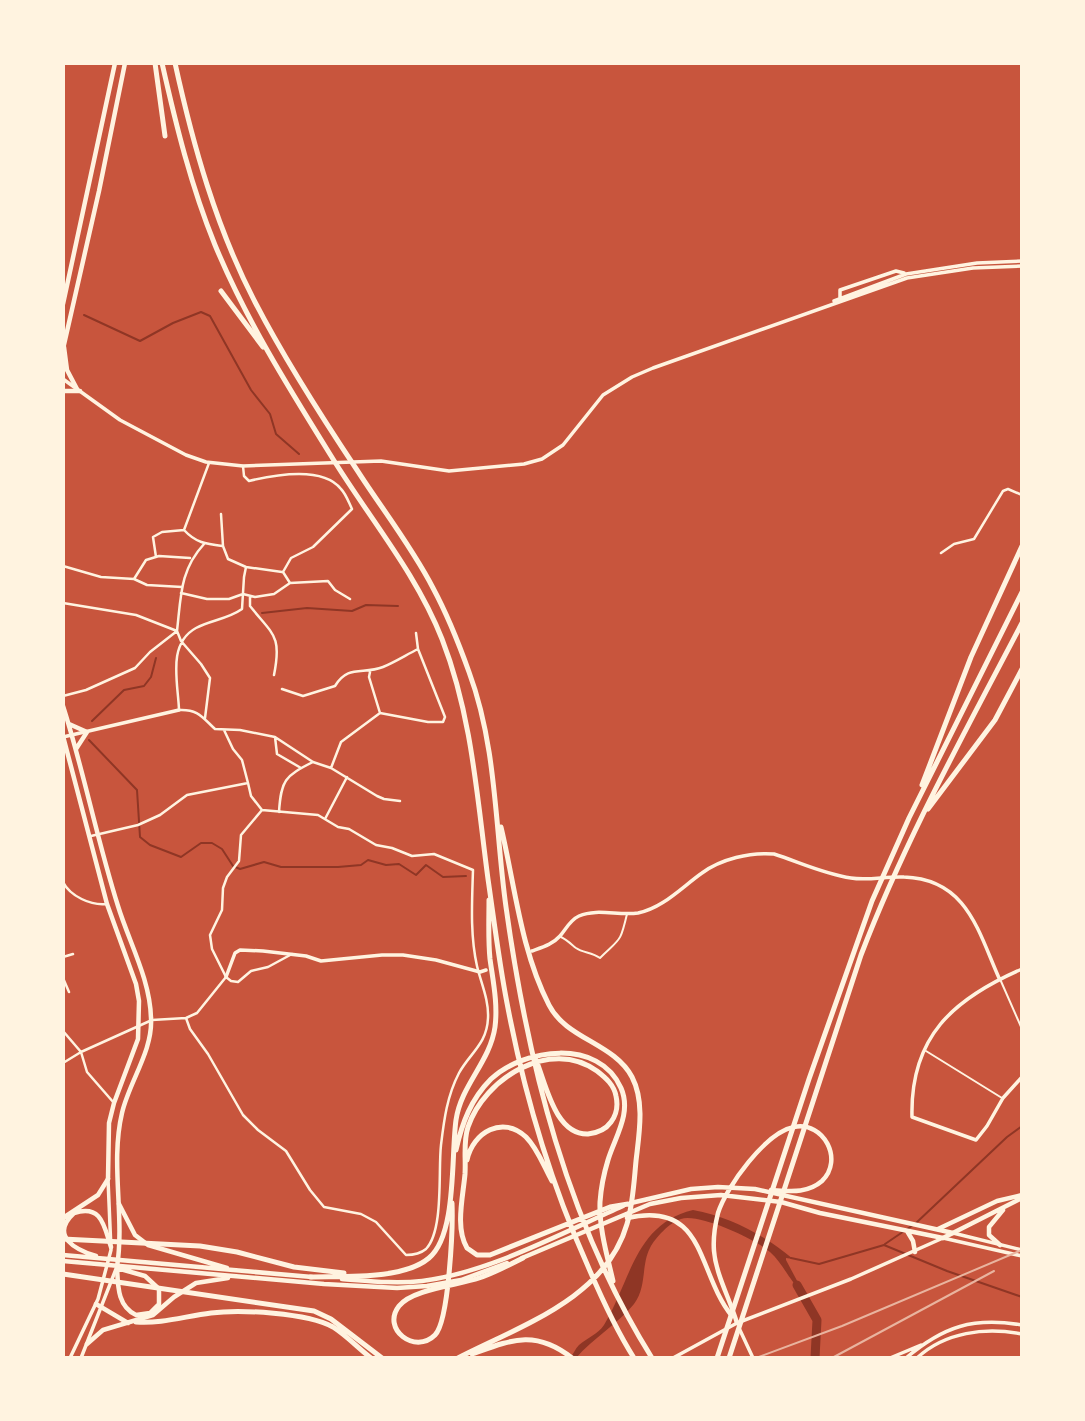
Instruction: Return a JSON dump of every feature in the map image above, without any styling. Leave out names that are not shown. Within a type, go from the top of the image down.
[{"type":"highway","points":[[155,63],[165,136]]},
{"type":"highway","points":[[162,63],[187,167],[209,230],[240,301],[338,468],[372,514],[423,597],[456,676],[468,729],[506,999],[532,1109],[566,1214],[610,1318],[634,1358]]},
{"type":"highway","points":[[175,63],[202,171],[240,271],[271,331],[433,587],[471,674],[490,758],[505,903],[530,1044],[550,1124],[578,1209],[615,1291],[652,1358]]},
{"type":"highway","points":[[221,291],[252,336],[270,355]]},
{"type":"highway","points":[[909,818],[971,657],[1022,546]]},
{"type":"highway","points":[[717,1358],[809,1079],[872,901],[909,818],[1022,592]]},
{"type":"highway","points":[[729,1358],[881,901],[918,823],[1022,623]]},
{"type":"highway","points":[[918,823],[995,720],[1022,669]]},
{"type":"highway","points":[[460,1358],[585,1289],[610,1262],[627,1224],[633,1193],[640,1112],[636,1086],[628,1071],[617,1059],[571,1029],[548,1004],[531,963],[496,804]]},
{"type":"highway","points":[[310,1277],[368,1275],[408,1270],[427,1260],[443,1238],[452,1185],[454,1136],[460,1101],[486,1056],[495,1027],[488,876]]},
{"type":"highway","points":[[530,1044],[552,1101],[564,1123],[583,1134],[598,1132],[608,1126],[615,1115],[617,1101],[613,1087],[606,1079],[594,1069],[576,1062],[544,1058]]},
{"type":"highway","points":[[454,1162],[464,1121],[477,1096],[498,1073],[565,1053],[586,1057],[602,1066],[621,1088],[624,1100],[624,1116],[605,1170],[600,1198],[601,1227],[615,1291]]},
{"type":"highway","points":[[511,1070],[498,1081],[475,1111],[467,1132],[462,1237],[467,1248],[477,1255],[498,1253],[610,1207],[628,1204]]},
{"type":"highway","points":[[465,1170],[471,1146],[479,1136],[496,1127],[510,1128],[521,1133],[532,1144],[558,1194]]},
{"type":"highway","points":[[452,1185],[453,1216],[449,1266],[446,1295],[442,1322],[432,1338],[415,1342],[398,1333],[394,1324],[396,1311],[406,1299],[417,1294],[482,1278],[523,1258]]},
{"type":"highway","points":[[63,1239],[168,1243],[237,1252],[294,1267],[368,1275]]},
{"type":"highway","points":[[63,1274],[314,1311],[331,1319],[382,1358]]},
{"type":"highway","points":[[136,1322],[147,1323],[233,1311],[308,1318],[335,1328],[371,1358]]},
{"type":"highway","points":[[460,1358],[512,1339],[535,1339],[557,1347],[572,1358]]},
{"type":"main road","points":[[63,304],[115,63]]},
{"type":"main road","points":[[63,391],[79,390],[67,370],[63,347],[125,63]]},
{"type":"main road","points":[[63,706],[121,917],[144,981],[152,1020],[149,1039],[125,1102],[117,1138],[119,1295],[124,1306],[136,1315],[150,1313],[159,1304],[159,1289],[129,1266]]},
{"type":"main road","points":[[69,724],[87,732],[76,750]]},
{"type":"main road","points":[[63,736],[107,904],[136,984],[140,1026],[138,1039],[114,1103],[109,1133],[108,1179],[98,1195],[63,1218]]},
{"type":"main road","points":[[63,1261],[102,1261],[129,1266],[389,1282],[442,1278],[496,1261],[628,1204],[691,1189],[718,1187],[755,1189],[797,1191],[817,1185],[830,1168],[831,1159],[826,1140],[807,1126],[783,1130],[761,1148],[741,1174],[718,1213],[714,1250],[718,1270],[737,1322]]},
{"type":"main road","points":[[755,1189],[953,1233]]},
{"type":"main road","points":[[63,1255],[129,1266],[246,1278],[369,1287],[414,1287],[461,1280],[523,1258],[650,1204],[681,1198],[721,1195],[781,1202],[820,1213],[943,1238],[1006,1207],[1022,1196]]},
{"type":"main road","points":[[938,1229],[997,1201],[1022,1196]]},
{"type":"main road","points":[[119,1204],[135,1235],[148,1245],[242,1271]]},
{"type":"main road","points":[[1000,1245],[989,1235],[989,1227],[1006,1207]]},
{"type":"main road","points":[[102,1261],[69,1243],[65,1230],[68,1218],[82,1211],[96,1213],[103,1221],[111,1247]]},
{"type":"main road","points":[[607,1223],[652,1215],[678,1222],[692,1236],[728,1311],[737,1322]]},
{"type":"main road","points":[[906,1231],[913,1241],[915,1252]]},
{"type":"main road","points":[[87,1344],[97,1334],[153,1315],[181,1292],[197,1283],[246,1278]]},
{"type":"main road","points":[[96,1304],[128,1323]]},
{"type":"street","points":[[63,379],[120,420],[187,455],[209,463],[243,466],[381,460],[449,471],[536,462],[563,445],[603,395],[632,377],[906,274],[977,263],[1022,264]]},
{"type":"street","points":[[841,300],[923,274],[1022,264]]},
{"type":"street","points":[[184,530],[209,463]]},
{"type":"street","points":[[243,466],[244,476],[249,481],[292,473],[325,479],[341,487],[352,509],[313,547],[291,558],[283,572]]},
{"type":"street","points":[[942,553],[954,544],[974,539],[1003,491],[1008,489],[1022,495]]},
{"type":"street","points":[[221,514],[223,546],[228,559],[246,567],[283,572],[290,583]]},
{"type":"street","points":[[184,530],[193,540],[223,546]]},
{"type":"street","points":[[156,557],[153,537],[162,532],[184,530]]},
{"type":"street","points":[[204,544],[191,558],[182,587],[177,631],[181,641],[210,678],[205,718]]},
{"type":"street","points":[[134,579],[146,560],[156,557],[191,558]]},
{"type":"street","points":[[63,566],[100,577],[134,579],[147,585],[182,587]]},
{"type":"street","points":[[179,710],[177,660],[181,641],[196,628],[234,615],[242,609],[246,567]]},
{"type":"street","points":[[181,593],[229,600],[243,594],[255,597],[274,593],[290,583],[328,581],[335,590],[350,599]]},
{"type":"street","points":[[250,596],[250,606],[275,635],[279,652],[274,675]]},
{"type":"street","points":[[63,603],[136,615],[177,631]]},
{"type":"street","points":[[63,696],[86,690],[135,668],[177,631]]},
{"type":"street","points":[[331,768],[341,742],[380,713],[428,722],[443,722],[445,717],[418,649],[416,633]]},
{"type":"street","points":[[282,689],[303,696],[335,687],[341,677],[358,670],[370,671],[384,667],[418,649]]},
{"type":"street","points":[[370,671],[369,677],[380,713]]},
{"type":"street","points":[[63,736],[191,709],[215,729],[240,730],[275,737],[313,762],[331,768],[384,799],[400,801]]},
{"type":"street","points":[[186,1018],[190,1029],[208,1054],[243,1115],[286,1151],[310,1191],[324,1207],[361,1214],[376,1222],[406,1255],[425,1250],[432,1239],[436,1222],[440,1150],[451,1091],[461,1070],[479,1049],[488,1018],[471,916],[472,870],[434,854],[412,856],[376,845],[318,815],[262,810],[251,796],[242,760],[224,730]]},
{"type":"street","points":[[275,737],[277,754],[302,768]]},
{"type":"street","points":[[279,812],[280,791],[286,778],[313,762]]},
{"type":"street","points":[[325,819],[347,777]]},
{"type":"street","points":[[88,837],[140,824],[160,815],[187,795],[248,783]]},
{"type":"street","points":[[262,810],[241,835],[241,854],[223,888],[222,910],[211,935],[212,949],[226,976],[231,981],[238,982],[251,971],[268,967],[292,954]]},
{"type":"street","points":[[532,951],[551,944],[569,923],[579,916],[638,913],[660,904],[705,870],[743,855],[774,854],[852,879],[904,877],[940,885],[962,902],[973,918],[999,978]]},
{"type":"street","points":[[63,882],[67,891],[97,905],[107,904]]},
{"type":"street","points":[[63,895],[67,891]]},
{"type":"street","points":[[63,1063],[152,1020],[186,1018],[197,1013],[226,976],[235,953],[240,950],[292,954],[321,961],[403,955],[436,960],[480,972],[486,970]]},
{"type":"street","points":[[63,957],[73,954]]},
{"type":"street","points":[[1022,969],[982,988],[956,1007],[938,1027],[924,1050],[913,1092],[912,1117],[976,1140],[1003,1098],[1022,1077]]},
{"type":"street","points":[[63,978],[69,992]]},
{"type":"street","points":[[63,1031],[81,1052],[87,1072],[114,1103]]},
{"type":"street","points":[[70,1358],[96,1304],[106,1273],[111,1247],[108,1179]]},
{"type":"street","points":[[953,1233],[1022,1250]]},
{"type":"street","points":[[673,1358],[737,1322],[844,1282],[943,1238],[1022,1256]]},
{"type":"street","points":[[80,1358],[117,1267]]},
{"type":"street","points":[[737,1322],[753,1358]]},
{"type":"street","points":[[906,1358],[947,1330],[962,1324],[995,1322],[1022,1325]]},
{"type":"street","points":[[917,1358],[935,1344],[964,1334],[995,1330],[1022,1334]]},
{"type":"street","points":[[890,1358],[926,1343]]},
{"type":"lane","points":[[560,936],[578,950],[594,953],[600,958],[617,944],[622,936],[627,913]]},
{"type":"lane","points":[[999,978],[1022,1029]]},
{"type":"lane","points":[[924,1050],[1003,1098]]},
{"type":"shaded area","points":[[693,1210],[734,1222],[782,1250],[793,1259],[786,1260],[803,1292],[775,1256],[763,1247],[713,1223],[681,1219],[663,1231],[650,1248],[641,1290],[634,1304],[576,1358],[570,1358],[579,1345],[604,1325],[646,1241],[674,1217]]},
{"type":"waterway","points":[[84,315],[140,341],[201,312],[210,316],[251,390],[270,414],[276,434],[299,454]]},
{"type":"waterway","points":[[262,613],[307,608],[352,611],[366,605],[398,606]]},
{"type":"waterway","points":[[92,721],[124,690],[144,686],[151,677],[156,658]]},
{"type":"waterway","points":[[89,740],[137,790],[140,837],[150,845],[181,857],[201,843],[212,843],[222,849],[233,866],[240,869],[264,862],[281,867],[338,867],[361,865],[368,860],[386,865],[399,864],[416,875],[426,865],[443,877],[466,876]]},
{"type":"waterway","points":[[885,1244],[916,1223],[1022,1126]]},
{"type":"waterway","points":[[791,1258],[819,1264],[884,1245],[947,1271],[1022,1297]]},
{"type":"waterway","points":[[797,1285],[817,1320],[815,1358]]},
{"type":"railway","points":[[756,1358],[842,1326],[1022,1250]]},
{"type":"railway","points":[[832,1358],[994,1271]]}]
